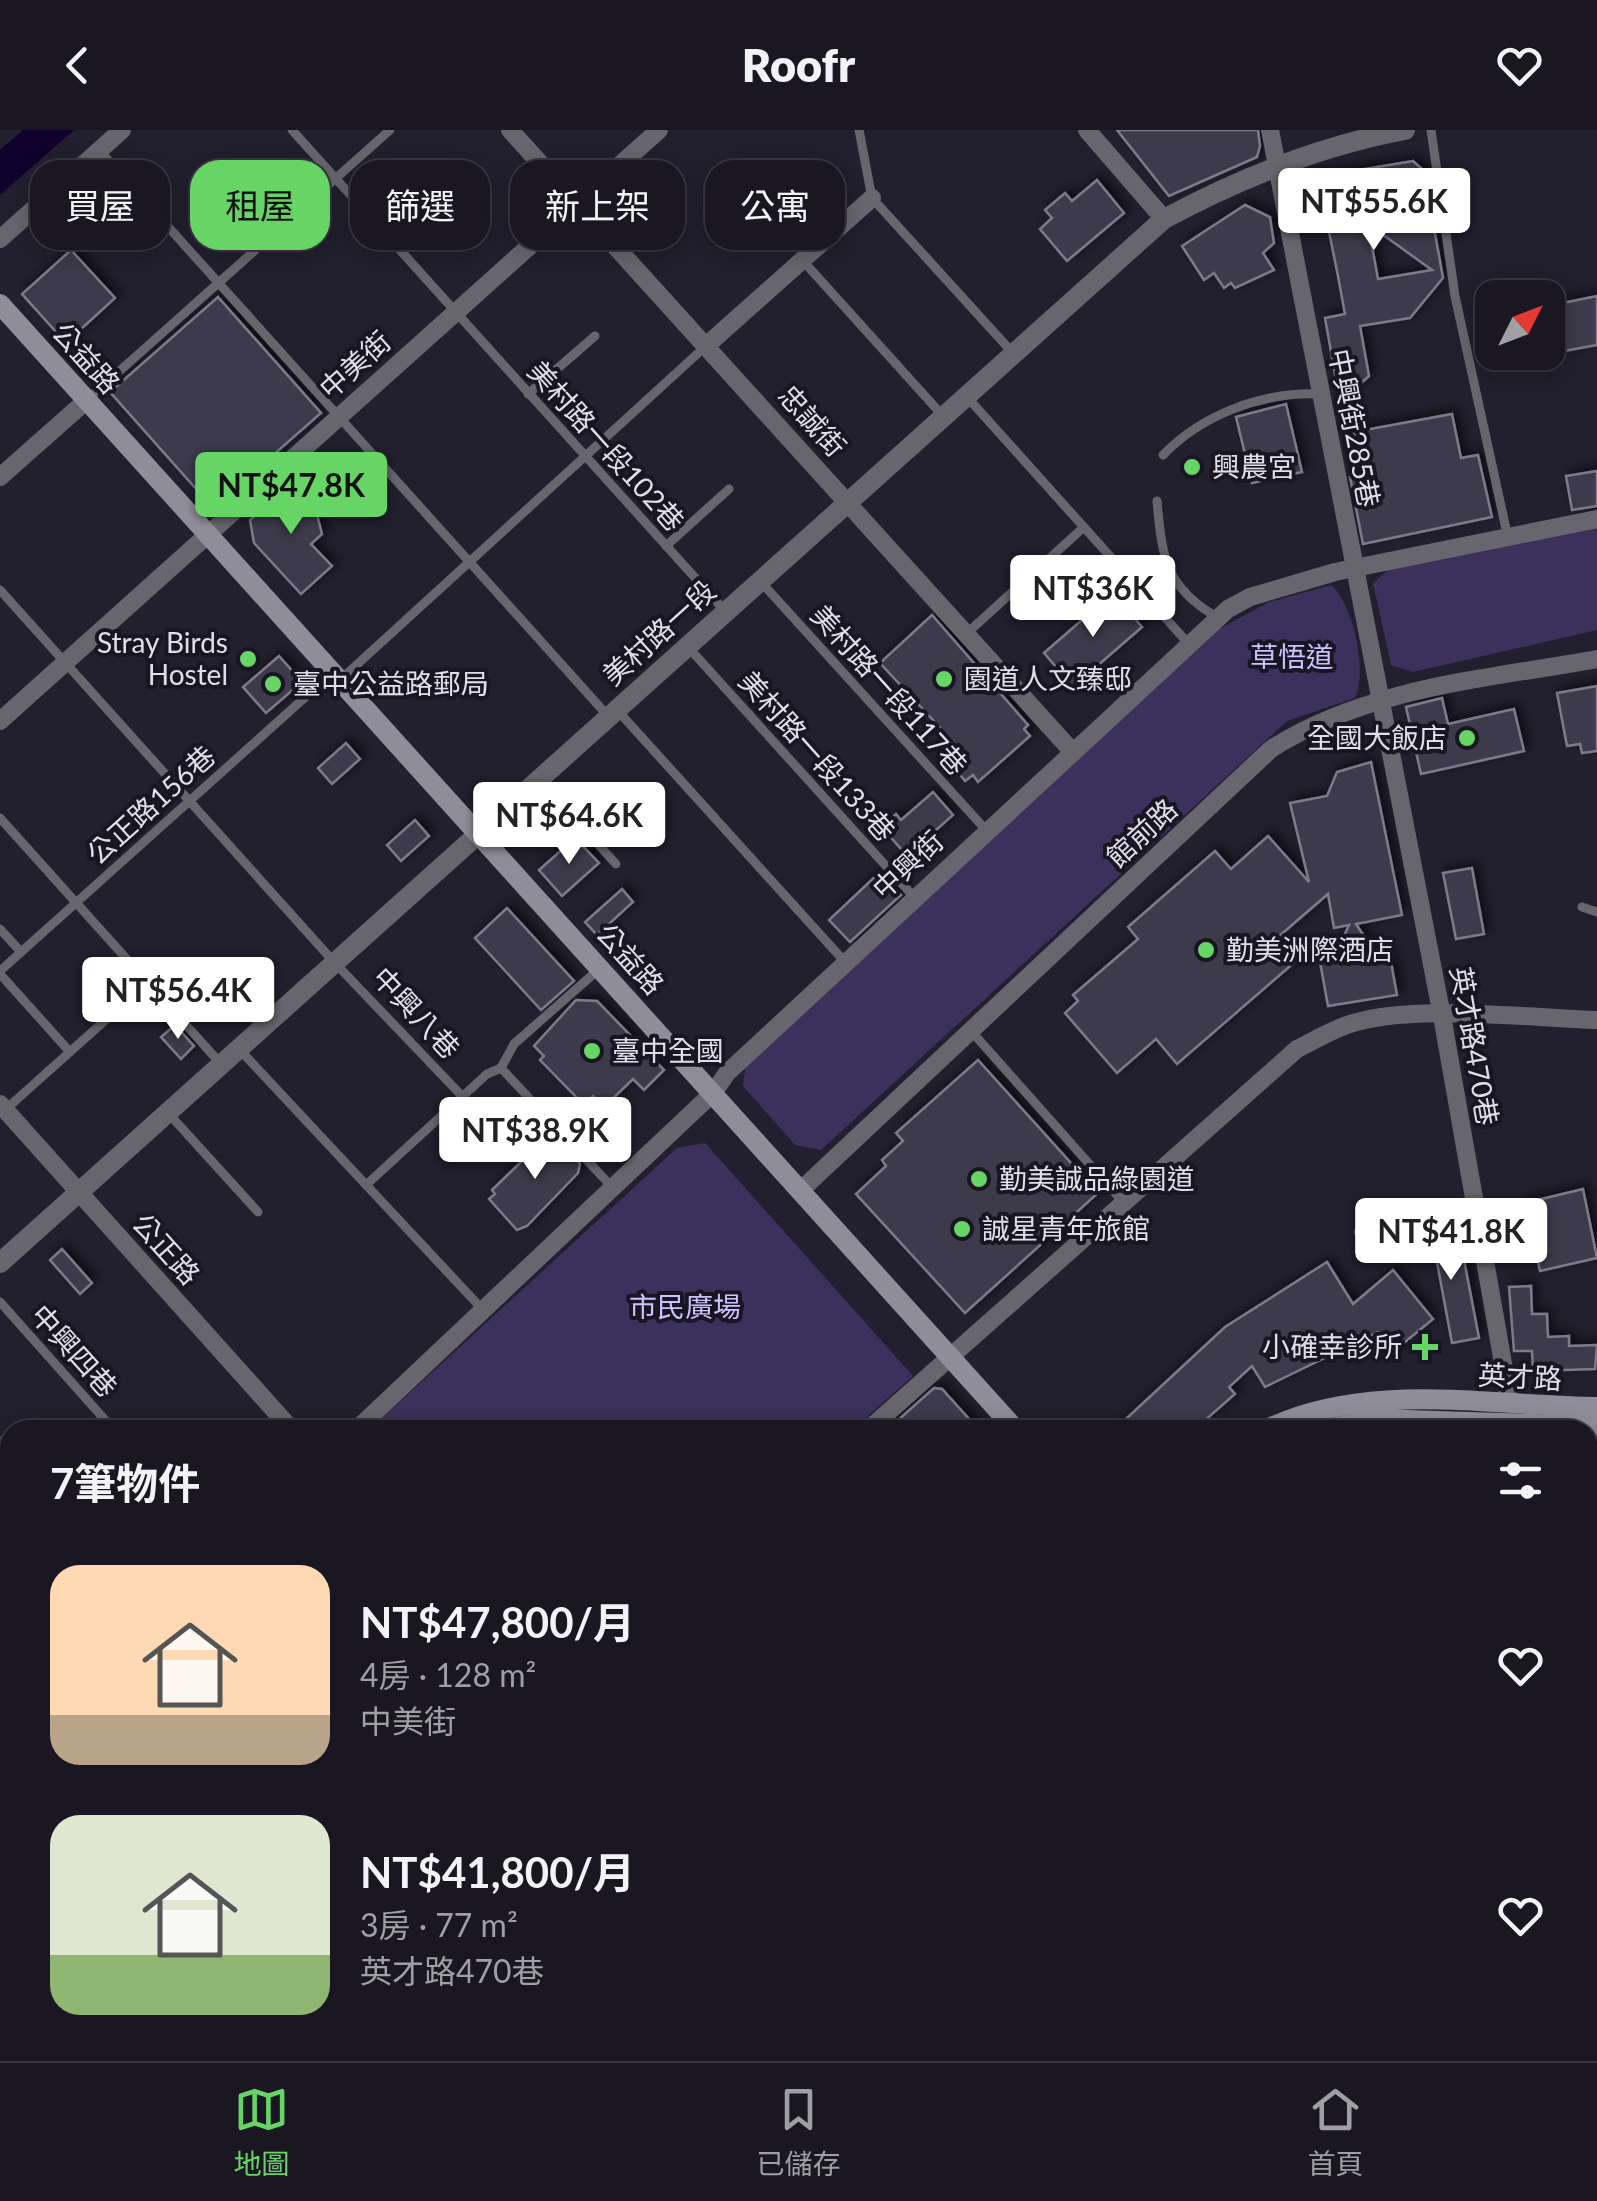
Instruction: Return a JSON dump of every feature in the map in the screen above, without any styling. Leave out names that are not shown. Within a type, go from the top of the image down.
[{"type":"main road","name":"公益路","points":[[0,304],[1007,1420]]},
{"type":"main road","name":"英才路","points":[[1289,1420],[1309,1412],[1368,1401],[1597,1407]]},
{"type":"main road","name":"英才路","points":[[1387,1420],[1422,1420]]},
{"type":"street","points":[[0,239],[122,130]]},
{"type":"street","name":"忠誠街","points":[[510,130],[538,160]]},
{"type":"street","name":"中美街","points":[[625,160],[659,130]]},
{"type":"street","points":[[1087,130],[1164,220]]},
{"type":"street","name":"中興街285巷","points":[[1270,130],[1378,701]]},
{"type":"street","name":"美村路一段","points":[[0,1263],[1164,220],[1215,191],[1278,166],[1399,130]]},
{"type":"street","points":[[707,345],[872,198]]},
{"type":"street","name":"中美街","points":[[0,721],[524,250]]},
{"type":"street","name":"忠誠街","points":[[620,250],[1071,750]]},
{"type":"street","points":[[0,477],[87,400]]},
{"type":"street","name":"中興街","points":[[367,1420],[714,1092],[726,1073],[1217,618],[1250,596],[1353,568],[1597,519]]},
{"type":"street","name":"館前路","points":[[802,1189],[1272,748],[1298,732],[1378,701],[1597,659]]},
{"type":"street","name":"英才路470巷","points":[[1378,701],[1442,1016],[1510,1403]]},
{"type":"street","points":[[879,1420],[1297,1049],[1348,1024],[1442,1016],[1597,1020]]},
{"type":"street","name":"公正路","points":[[3,1107],[283,1420]]},
{"type":"lane","name":"美村路一段102巷","points":[[292,130],[725,611]]},
{"type":"lane","points":[[87,400],[390,130]]},
{"type":"lane","points":[[859,130],[872,198],[1012,353]]},
{"type":"lane","points":[[1430,130],[1455,296],[1508,538]]},
{"type":"lane","points":[[99,150],[469,561],[844,962]]},
{"type":"lane","points":[[804,262],[942,416]]},
{"type":"lane","points":[[528,394],[595,336]]},
{"type":"lane","name":"公正路156巷","points":[[0,973],[189,800],[469,561],[707,345]]},
{"type":"lane","points":[[1164,455],[1199,423],[1223,411],[1300,393],[1319,394]]},
{"type":"lane","points":[[966,395],[1187,642]]},
{"type":"lane","points":[[666,546],[729,489]]},
{"type":"lane","points":[[1157,501],[1160,532],[1178,591],[1217,618]]},
{"type":"lane","points":[[966,634],[1084,527]]},
{"type":"lane","name":"美村路一段117巷","points":[[760,580],[986,830]]},
{"type":"lane","name":"中興八巷","points":[[0,590],[334,962],[462,1096]]},
{"type":"lane","name":"美村路一段133巷","points":[[686,646],[914,898]]},
{"type":"lane","points":[[538,778],[616,864]]},
{"type":"lane","points":[[0,818],[221,1064]]},
{"type":"lane","points":[[1582,906],[1597,912]]},
{"type":"lane","points":[[0,928],[21,952]]},
{"type":"lane","name":"中興八巷","points":[[366,1185],[462,1096],[501,1068],[514,1044],[600,968]]},
{"type":"lane","points":[[0,973],[70,1052]]},
{"type":"lane","points":[[3,1107],[148,982]]},
{"type":"lane","points":[[972,1032],[1123,1202]]},
{"type":"lane","points":[[238,1048],[484,1311]]},
{"type":"lane","points":[[501,1068],[614,1188]]},
{"type":"lane","points":[[168,1112],[258,1212]]},
{"type":"lane","points":[[1358,1232],[1475,1216]]},
{"type":"lane","name":"中興四巷","points":[[0,1302],[105,1420]]},
{"type":"green space","name":"草悟道","points":[[1597,526],[1597,630],[1413,672],[1391,665],[1373,583],[1389,569]]},
{"type":"green space","name":"草悟道","points":[[1331,585],[1346,607],[1356,638],[1360,672],[1355,698],[1287,721],[821,1150],[795,1145],[743,1086],[746,1062],[1212,633],[1269,602]]},
{"type":"green space","name":"市民廣場","points":[[705,1143],[913,1376],[863,1420],[380,1420],[677,1148]]},
{"type":"shaded area","points":[[23,130],[74,130],[40,160],[30,160],[30,169],[0,195],[0,150]]},
{"type":"building","points":[[1117,130],[1258,130],[1260,146],[1257,157],[1169,196]]},
{"type":"building","points":[[1413,161],[1430,176],[1431,188],[1427,189],[1443,278],[1410,318],[1360,326],[1369,376],[1340,402],[1325,318],[1345,314],[1327,222],[1301,226],[1296,196],[1311,178]],"holes":[[[1368,224],[1432,270],[1378,279]]]},
{"type":"building","points":[[1097,180],[1124,213],[1067,261],[1040,229],[1052,218],[1045,210],[1065,193],[1072,201]]},
{"type":"building","points":[[1245,205],[1270,217],[1274,243],[1263,253],[1274,270],[1235,288],[1231,283],[1224,288],[1214,273],[1204,280],[1182,246]]},
{"type":"building","points":[[71,250],[115,298],[66,343],[22,294]]},
{"type":"building","points":[[1597,296],[1597,345],[1565,351],[1565,303]]},
{"type":"building","points":[[218,297],[321,413],[213,508],[110,392]]},
{"type":"building","points":[[1286,404],[1302,472],[1252,483],[1236,417]]},
{"type":"building","points":[[1452,414],[1461,458],[1478,455],[1492,517],[1363,544],[1350,477],[1363,474],[1354,432]]},
{"type":"building","points":[[1597,471],[1597,506],[1572,510],[1566,476]]},
{"type":"building","points":[[292,481],[315,507],[322,534],[311,544],[332,566],[301,594],[254,543],[250,520]]},
{"type":"building","points":[[1113,593],[1142,627],[1073,687],[1044,653]]},
{"type":"building","name":"園道人文臻邸","points":[[932,615],[1028,725],[1024,729],[1030,736],[978,782],[973,775],[965,781],[955,768],[962,762],[954,752],[959,748],[880,663]]},
{"type":"building","name":"臺中公益路郵局","points":[[279,656],[302,682],[266,713],[243,687]]},
{"type":"building","points":[[1597,686],[1597,751],[1582,753],[1580,744],[1567,746],[1557,693]]},
{"type":"building","name":"全國大飯店","points":[[1442,698],[1448,724],[1514,709],[1524,751],[1421,774],[1406,707]]},
{"type":"building","points":[[346,743],[360,759],[332,784],[318,768]]},
{"type":"building","name":"勤美洲際酒店","points":[[1371,762],[1402,915],[1356,924],[1376,954],[1389,951],[1397,995],[1328,1006],[1320,962],[1333,960],[1349,925],[1334,928],[1328,894],[1277,938],[1296,961],[1177,1064],[1156,1039],[1117,1073],[1065,1013],[1078,1001],[1073,995],[1138,939],[1128,927],[1215,851],[1231,869],[1268,836],[1309,882],[1290,803],[1327,796],[1337,772]]},
{"type":"building","points":[[933,792],[953,815],[907,856],[882,827],[896,814],[901,820]]},
{"type":"building","points":[[415,820],[429,836],[401,861],[387,845]]},
{"type":"building","points":[[575,838],[599,863],[562,896],[539,870]]},
{"type":"building","points":[[1472,868],[1484,934],[1456,939],[1443,873]]},
{"type":"building","points":[[880,872],[901,895],[850,942],[829,920]]},
{"type":"building","points":[[622,889],[633,902],[597,935],[585,922]]},
{"type":"building","points":[[507,908],[574,981],[541,1010],[475,938]]},
{"type":"building","name":"臺中全國","points":[[576,1000],[597,1001],[664,1070],[644,1090],[633,1079],[604,1107],[593,1096],[584,1105],[540,1060],[544,1056],[534,1046]]},
{"type":"building","points":[[175,1025],[194,1046],[181,1059],[161,1037]]},
{"type":"building","name":"勤美誠品綠園道","points":[[978,1060],[1098,1193],[965,1313],[856,1194],[886,1166],[882,1160],[903,1141],[896,1133]]},
{"type":"building","points":[[551,1133],[580,1164],[578,1173],[527,1226],[517,1230],[489,1199],[495,1194],[492,1190]]},
{"type":"building","points":[[1583,1189],[1597,1258],[1540,1271],[1525,1203]]},
{"type":"building","points":[[1452,1230],[1456,1250],[1462,1249],[1479,1338],[1452,1343],[1436,1257],[1418,1261],[1414,1237]]},
{"type":"building","points":[[62,1249],[92,1283],[80,1294],[50,1260]]},
{"type":"building","points":[[1327,1262],[1353,1304],[1393,1270],[1433,1319],[1394,1351],[1378,1332],[1265,1387],[1252,1366],[1229,1387],[1235,1394],[1205,1420],[1125,1420],[1225,1327]]},
{"type":"building","points":[[1531,1286],[1532,1314],[1547,1314],[1548,1337],[1569,1336],[1569,1346],[1597,1345],[1595,1369],[1533,1371],[1532,1351],[1514,1351],[1509,1287]]},
{"type":"building","points":[[934,1388],[942,1389],[970,1420],[898,1420]]},
{"type":"place","name":"興農宮","points":[[1192,467]]},
{"type":"place","name":"Stray Birds Hostel","points":[[248,659]]},
{"type":"place","name":"園道人文臻邸","points":[[944,679]]},
{"type":"place","name":"臺中公益路郵局","points":[[273,684]]},
{"type":"place","name":"全國大飯店","points":[[1467,738]]},
{"type":"place","name":"勤美洲際酒店","points":[[1206,950]]},
{"type":"place","name":"臺中全國","points":[[592,1051]]},
{"type":"place","name":"勤美誠品綠園道","points":[[979,1179]]},
{"type":"place","name":"誠星青年旅館","points":[[962,1229]]},
{"type":"place","name":"小確幸診所","points":[[1425,1347]]}]
